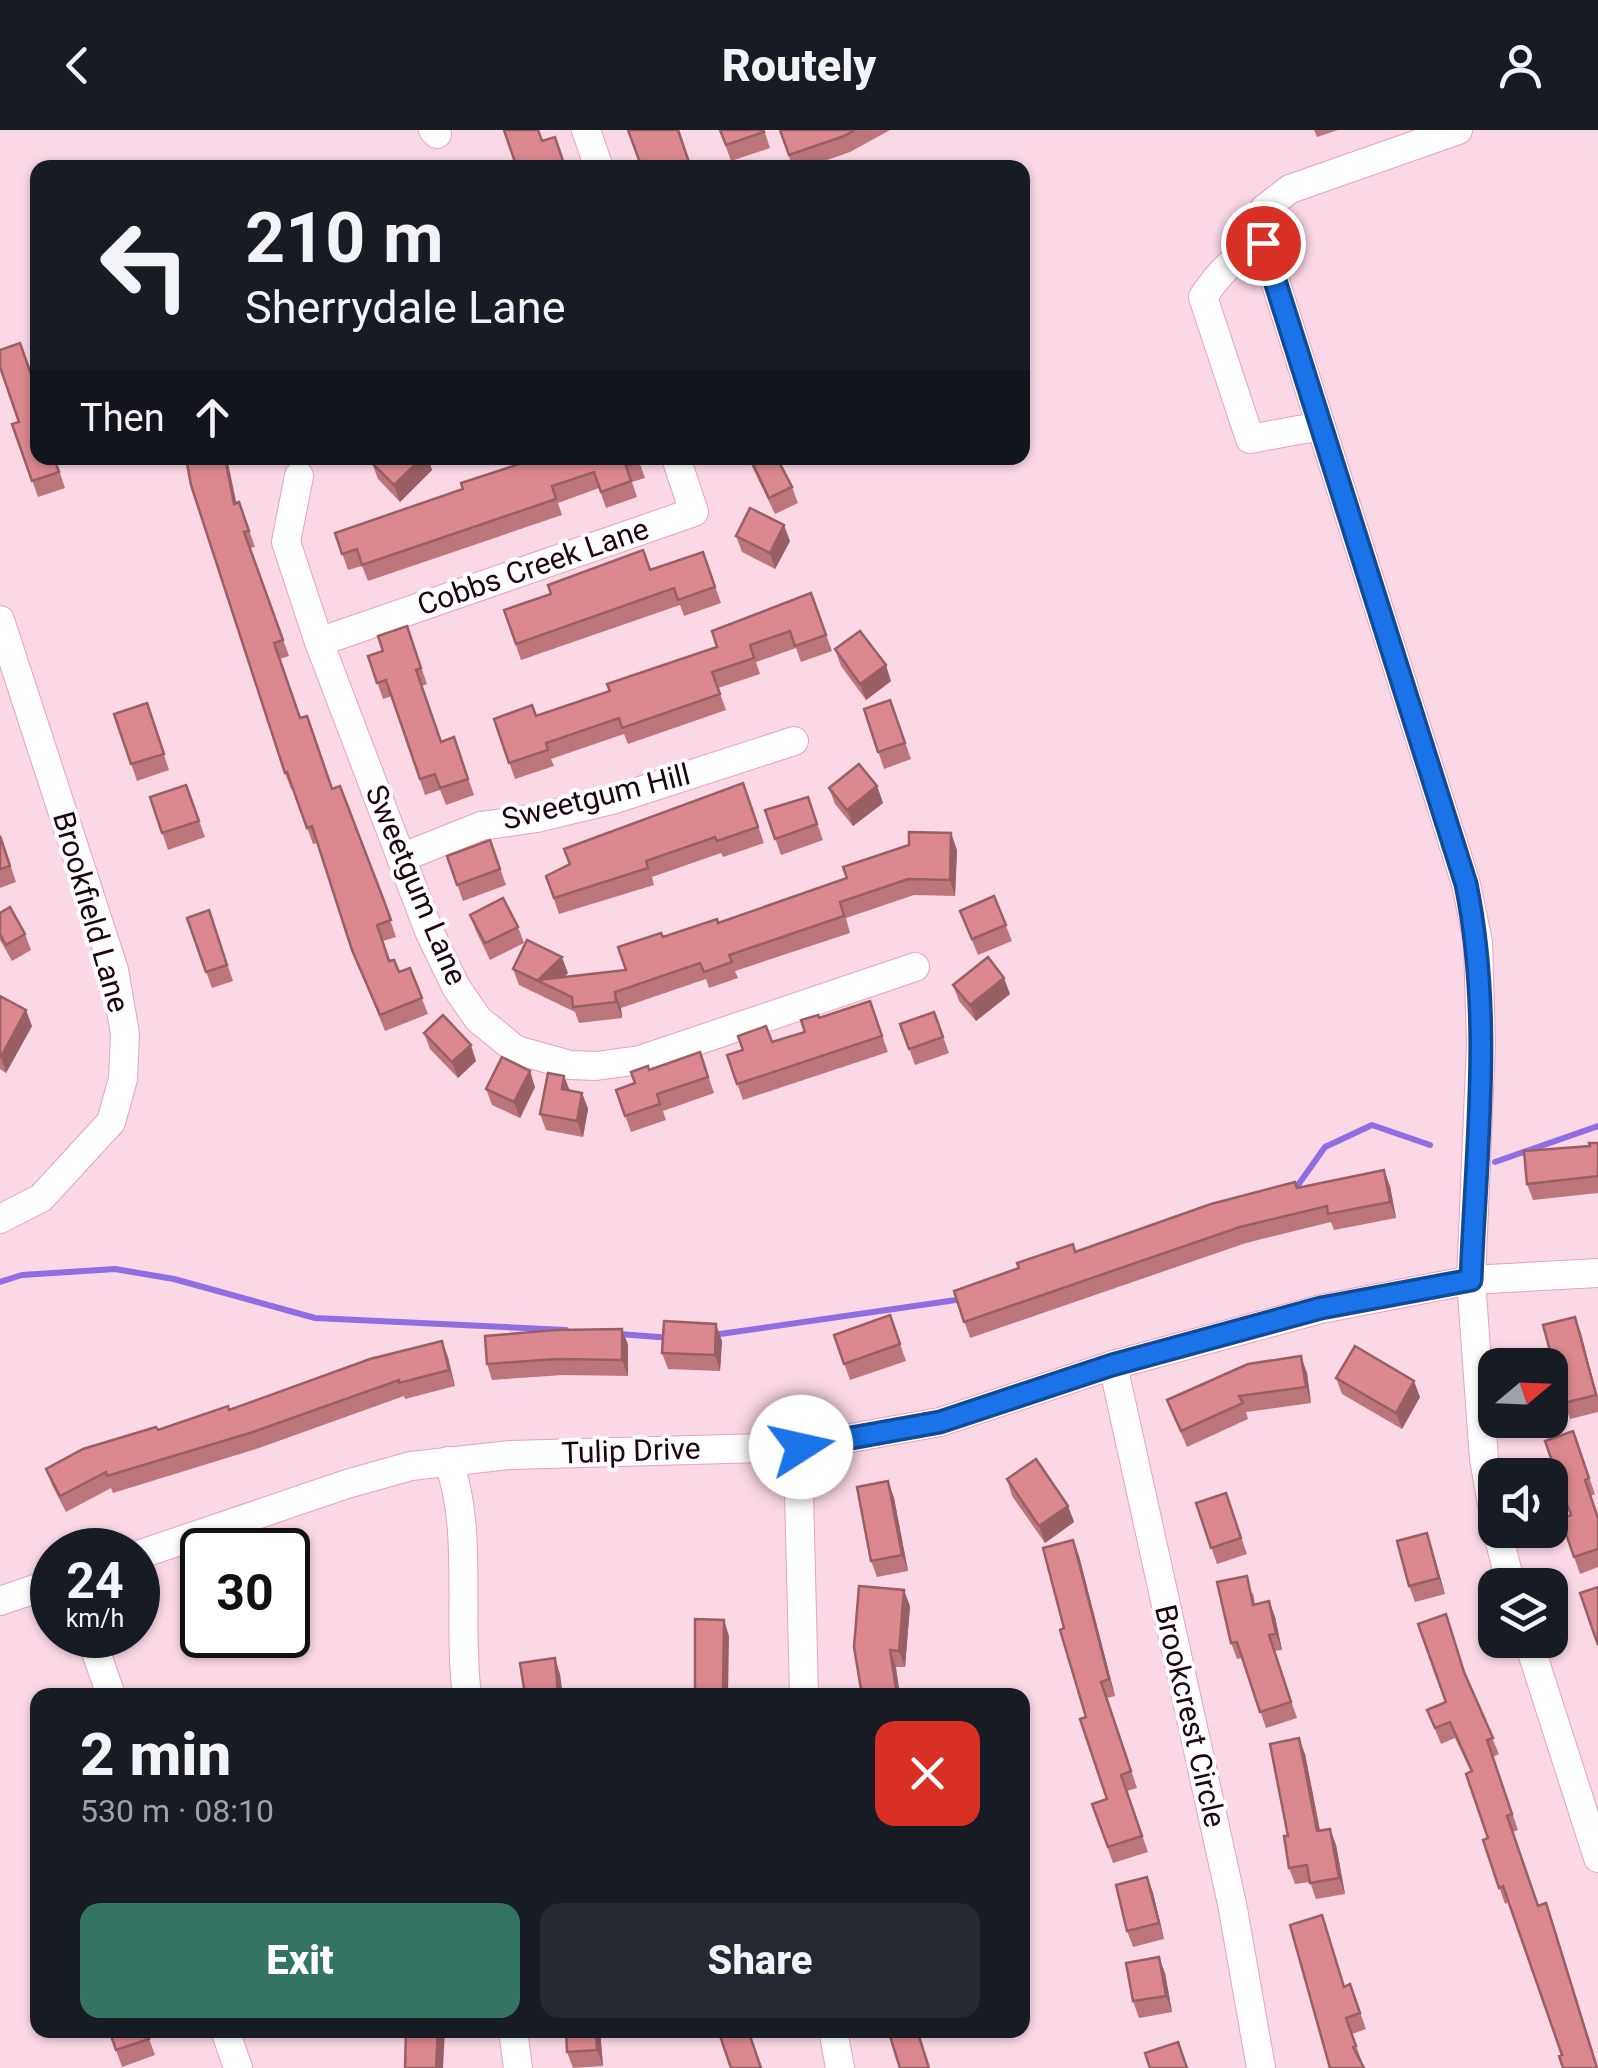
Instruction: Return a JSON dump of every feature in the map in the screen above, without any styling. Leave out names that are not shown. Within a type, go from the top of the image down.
[{"type":"street","points":[[586,130],[597,160]]},
{"type":"street","points":[[1458,130],[1424,136],[1290,189],[1264,209],[1263,243],[1466,884],[1478,942],[1481,1043],[1471,1280],[1484,1458]]},
{"type":"street","points":[[1263,243],[1238,255],[1220,271],[1203,298],[1250,440],[1321,426]]},
{"type":"street","name":"Cobbs Creek Lane","points":[[318,642],[694,512],[678,465]]},
{"type":"street","name":"Sweetgum Lane","points":[[299,476],[286,542],[318,642],[429,931],[456,987],[478,1019],[516,1050],[570,1065],[640,1060],[916,967]]},
{"type":"street","name":"Brookfield Lane","points":[[0,620],[114,970],[125,1034],[123,1079],[111,1122],[41,1198],[0,1219]]},
{"type":"street","name":"Sweetgum Hill","points":[[401,858],[481,826],[612,800],[794,740]]},
{"type":"street","name":"Tulip Drive","points":[[160,1547],[412,1466],[510,1455],[801,1447],[940,1422],[1112,1365],[1321,1308],[1471,1280],[1598,1273]]},
{"type":"street","name":"Brookcrest Circle","points":[[1112,1365],[1232,1904],[1261,2068]]},
{"type":"street","points":[[801,1447],[804,1688]]},
{"type":"street","points":[[448,1461],[456,1481],[462,1554],[462,1656],[466,1688]]},
{"type":"street","points":[[0,1601],[30,1591]]},
{"type":"street","points":[[98,1658],[109,1688]]},
{"type":"street","points":[[1534,1658],[1598,1858]]},
{"type":"street","points":[[228,2038],[238,2068]]},
{"type":"street","points":[[514,2038],[518,2068]]},
{"type":"street","points":[[834,2038],[840,2068]]},
{"type":"building","points":[[504,130],[538,130],[542,141],[555,137],[563,160],[514,160]]},
{"type":"building","points":[[628,130],[678,130],[688,160],[639,160]]},
{"type":"building","points":[[720,130],[763,130],[764,132],[726,145]]},
{"type":"building","points":[[780,130],[855,130],[789,155]]},
{"type":"building","points":[[20,343],[30,371],[30,465],[56,465],[59,472],[32,481],[12,424],[19,422],[0,367],[0,350]]},
{"type":"building","points":[[187,465],[226,465],[234,504],[239,502],[249,531],[244,532],[283,640],[274,643],[300,718],[307,716],[332,789],[340,786],[391,920],[377,925],[389,961],[394,960],[399,972],[410,968],[422,998],[380,1015],[352,950],[312,826],[307,828],[285,773]]},
{"type":"building","points":[[374,465],[415,465],[394,485]]},
{"type":"building","points":[[516,465],[629,465],[626,466],[631,481],[601,492],[594,472],[552,486],[556,499],[362,565],[357,549],[342,554],[335,533],[463,489],[461,483]]},
{"type":"building","points":[[753,465],[781,465],[792,487],[769,498]]},
{"type":"building","points":[[750,508],[784,525],[770,553],[736,536]]},
{"type":"building","points":[[643,550],[650,570],[703,552],[715,587],[678,600],[674,588],[516,644],[504,610],[551,594],[548,585]]},
{"type":"building","points":[[811,593],[826,635],[795,646],[790,631],[750,645],[754,658],[712,672],[720,694],[622,728],[619,718],[546,743],[548,750],[509,763],[494,719],[532,705],[536,716],[610,691],[607,684],[717,647],[712,631]]},
{"type":"building","points":[[407,626],[421,668],[416,670],[441,742],[454,737],[468,779],[440,788],[435,774],[420,779],[386,680],[377,683],[368,656],[383,651],[378,636]]},
{"type":"building","points":[[860,631],[886,665],[860,684],[835,649]]},
{"type":"building","points":[[890,700],[905,743],[878,752],[864,709]]},
{"type":"building","points":[[147,703],[164,754],[131,764],[114,714]]},
{"type":"building","points":[[859,764],[877,786],[847,810],[829,788]]},
{"type":"building","points":[[743,783],[758,827],[646,861],[648,868],[554,898],[546,876],[570,864],[564,849]]},
{"type":"building","points":[[186,785],[199,821],[162,833],[150,797]]},
{"type":"building","points":[[808,797],[817,824],[775,839],[765,810]]},
{"type":"building","points":[[909,832],[951,833],[950,880],[908,879],[840,902],[844,916],[729,955],[732,962],[704,972],[700,963],[615,992],[616,1002],[573,1007],[572,997],[513,969],[527,940],[562,957],[538,980],[626,970],[618,947],[717,919],[718,923],[847,878],[843,867],[909,845]]},
{"type":"building","points":[[0,836],[10,866],[0,869]]},
{"type":"building","points":[[490,840],[500,869],[457,885],[447,856]]},
{"type":"building","points":[[994,896],[1006,925],[972,939],[960,911]]},
{"type":"building","points":[[503,898],[518,927],[485,943],[470,915]]},
{"type":"building","points":[[10,907],[25,934],[6,945],[0,934],[0,913]]},
{"type":"building","points":[[209,910],[227,965],[206,972],[187,918]]},
{"type":"building","points":[[988,957],[1004,978],[970,1005],[953,985]]},
{"type":"building","points":[[0,996],[26,1010],[1,1057],[0,1056]]},
{"type":"building","points":[[870,1001],[882,1036],[737,1084],[727,1055],[743,1050],[738,1036],[766,1026],[772,1042],[805,1032],[801,1020]]},
{"type":"building","points":[[934,1012],[943,1037],[909,1049],[900,1024]]},
{"type":"building","points":[[443,1015],[471,1045],[452,1062],[424,1033]]},
{"type":"building","points":[[700,1052],[708,1077],[657,1094],[660,1104],[625,1116],[616,1090],[635,1083],[631,1072],[648,1066],[649,1070]]},
{"type":"building","points":[[502,1057],[530,1071],[514,1102],[486,1089]]},
{"type":"building","points":[[548,1073],[564,1076],[562,1089],[582,1093],[577,1121],[540,1114]]},
{"type":"building","points":[[1589,1143],[1598,1143],[1598,1176],[1527,1184],[1524,1151],[1590,1146]]},
{"type":"building","points":[[1384,1170],[1390,1202],[1328,1214],[1327,1206],[1240,1227],[964,1322],[954,1291],[1073,1244],[1075,1252],[1211,1204],[1295,1182],[1297,1188]]},
{"type":"building","points":[[890,1315],[900,1344],[844,1364],[834,1335]]},
{"type":"building","points":[[1575,1317],[1596,1395],[1568,1402],[1568,1348],[1549,1348],[1543,1325]]},
{"type":"building","points":[[664,1321],[716,1324],[715,1355],[662,1353]]},
{"type":"building","points":[[622,1329],[622,1360],[487,1364],[485,1336]]},
{"type":"building","points":[[442,1341],[449,1370],[399,1380],[253,1432],[107,1476],[106,1472],[60,1496],[46,1469],[83,1449],[156,1427],[158,1430],[228,1406],[229,1410],[370,1359]]},
{"type":"building","points":[[1355,1346],[1414,1381],[1396,1413],[1336,1378]]},
{"type":"building","points":[[1301,1356],[1306,1387],[1239,1396],[1243,1403],[1181,1431],[1167,1400],[1248,1364]]},
{"type":"building","points":[[1573,1431],[1598,1518],[1598,1549],[1574,1557],[1568,1539],[1571,1515],[1568,1458],[1551,1458],[1545,1441],[1568,1438],[1568,1433]]},
{"type":"building","points":[[1036,1459],[1068,1506],[1039,1526],[1007,1479]]},
{"type":"building","points":[[888,1481],[902,1555],[871,1561],[857,1487]]},
{"type":"building","points":[[1226,1493],[1241,1538],[1211,1548],[1196,1503]]},
{"type":"building","points":[[1427,1533],[1439,1578],[1409,1586],[1397,1541]]},
{"type":"building","points":[[1073,1540],[1109,1679],[1101,1682],[1131,1771],[1121,1775],[1142,1836],[1108,1847],[1092,1804],[1107,1799],[1080,1719],[1086,1717],[1060,1630],[1064,1628],[1043,1548]]},
{"type":"building","points":[[1247,1576],[1253,1605],[1269,1601],[1276,1634],[1269,1635],[1291,1702],[1260,1712],[1237,1642],[1231,1643],[1217,1582]]},
{"type":"building","points":[[859,1586],[904,1590],[899,1651],[890,1650],[896,1688],[861,1688],[854,1647]]},
{"type":"building","points":[[1598,1587],[1598,1645],[1580,1593]]},
{"type":"building","points":[[1446,1614],[1464,1672],[1493,1738],[1487,1740],[1512,1814],[1507,1816],[1538,1906],[1546,1903],[1597,2068],[1563,2068],[1559,2056],[1562,2055],[1503,1886],[1499,1888],[1483,1840],[1488,1838],[1466,1774],[1472,1771],[1450,1722],[1435,1728],[1427,1710],[1446,1702],[1418,1624]]},
{"type":"building","points":[[695,1619],[724,1620],[723,1688],[695,1688]]},
{"type":"building","points":[[555,1658],[557,1688],[524,1688],[520,1663]]},
{"type":"building","points":[[1299,1738],[1317,1831],[1330,1829],[1339,1878],[1310,1883],[1307,1865],[1289,1868],[1284,1836],[1288,1836],[1270,1744]]},
{"type":"building","points":[[1147,1877],[1159,1923],[1127,1931],[1116,1885]]},
{"type":"building","points":[[1322,1915],[1344,1987],[1350,1984],[1360,2013],[1346,2018],[1356,2046],[1353,2047],[1364,2068],[1330,2068],[1290,1925]]},
{"type":"building","points":[[1159,1957],[1166,1996],[1133,2001],[1126,1963]]},
{"type":"building","points":[[112,2038],[149,2038],[149,2039],[116,2050]]},
{"type":"building","points":[[406,2038],[438,2038],[436,2068],[405,2068]]},
{"type":"building","points":[[566,2038],[596,2038],[597,2050],[567,2052]]},
{"type":"building","points":[[721,2038],[751,2038],[761,2068],[731,2068]]},
{"type":"building","points":[[891,2038],[920,2038],[929,2068],[900,2068]]},
{"type":"building","points":[[1178,2042],[1187,2068],[1150,2068],[1145,2053]]},
{"type":"waterway","points":[[1293,1192],[1325,1147],[1372,1125],[1430,1145]]},
{"type":"waterway","points":[[1495,1162],[1598,1126]]},
{"type":"waterway","points":[[0,1282],[22,1275],[115,1269],[174,1279],[315,1318],[566,1330]]},
{"type":"waterway","points":[[713,1335],[963,1299]]},
{"type":"waterway","points":[[619,1334],[671,1338]]},
{"type":"route","points":[[801,1447],[940,1422],[1112,1365],[1321,1308],[1471,1280],[1481,1043],[1478,942],[1466,884],[1263,243]]}]
